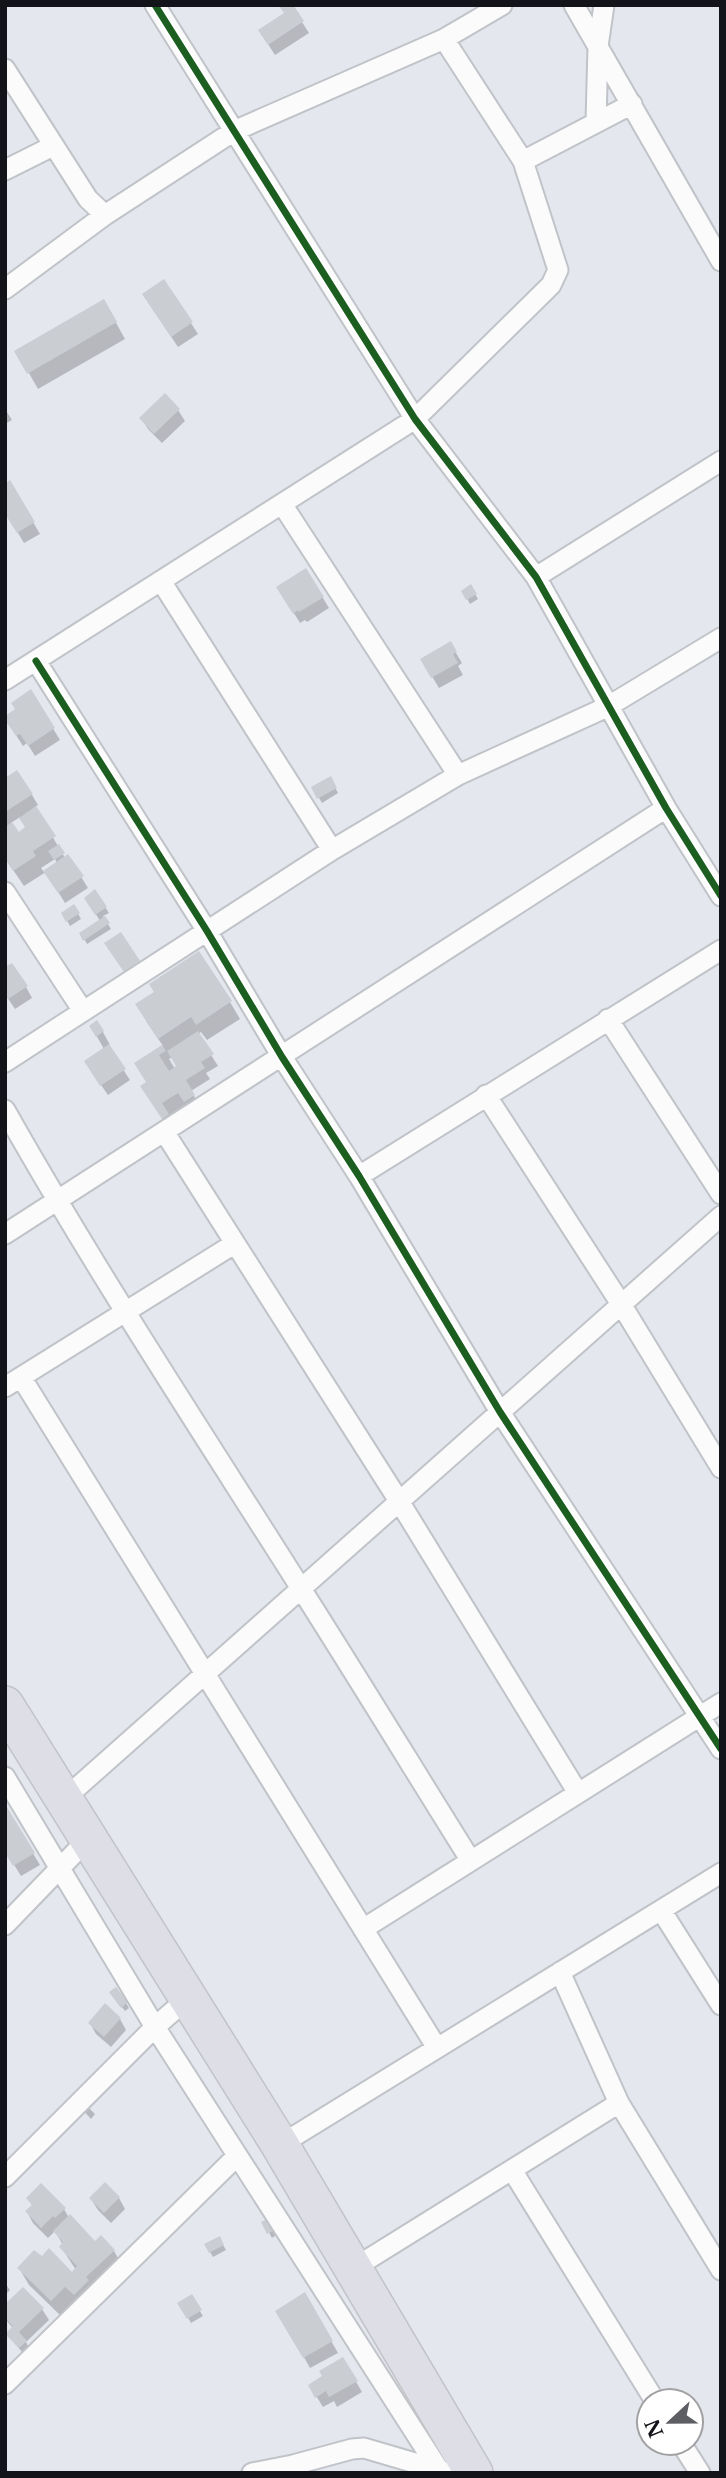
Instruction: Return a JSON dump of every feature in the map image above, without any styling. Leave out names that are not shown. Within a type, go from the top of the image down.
[{"type":"highway","points":[[5,1705],[354,2268],[454,2472]]},
{"type":"street","points":[[5,289],[105,215],[234,131],[444,39],[502,5]]},
{"type":"street","points":[[574,5],[721,261]]},
{"type":"street","points":[[596,122],[598,46],[604,5]]},
{"type":"street","points":[[158,6],[415,419],[536,577],[607,707],[721,896]]},
{"type":"street","points":[[5,680],[415,419],[551,285],[558,270],[523,161],[444,39]]},
{"type":"street","points":[[5,69],[88,199],[105,215]]},
{"type":"street","points":[[523,161],[632,104]]},
{"type":"street","points":[[5,170],[53,146]]},
{"type":"street","points":[[536,577],[721,461]]},
{"type":"street","points":[[282,504],[458,775]]},
{"type":"street","points":[[161,581],[332,850]]},
{"type":"street","points":[[5,1062],[332,850],[458,775],[607,707],[721,638]]},
{"type":"street","points":[[36,661],[359,1176],[500,1412],[721,1749]]},
{"type":"street","points":[[5,1234],[666,808]]},
{"type":"street","points":[[5,892],[83,1012]]},
{"type":"street","points":[[359,1176],[721,950]]},
{"type":"street","points":[[608,1019],[721,1194]]},
{"type":"street","points":[[486,1095],[621,1304],[721,1468]]},
{"type":"street","points":[[5,1110],[124,1312],[301,1588],[471,1861]]},
{"type":"street","points":[[165,1133],[399,1502],[578,1793]]},
{"type":"street","points":[[64,1799],[721,1216]]},
{"type":"street","points":[[234,1244],[13,1382],[206,1673],[437,2048]]},
{"type":"street","points":[[363,1929],[721,1703]]},
{"type":"street","points":[[5,1777],[155,2027],[237,2156],[454,2472]]},
{"type":"street","points":[[5,1925],[89,1838]]},
{"type":"street","points":[[280,2145],[721,1873]]},
{"type":"street","points":[[661,1910],[721,2005]]},
{"type":"street","points":[[560,1972],[619,2103],[721,2270]]},
{"type":"street","points":[[5,2177],[155,2027],[188,1998]]},
{"type":"street","points":[[354,2268],[619,2103]]},
{"type":"street","points":[[5,2384],[237,2156]]},
{"type":"street","points":[[512,2170],[646,2387]]},
{"type":"street","points":[[252,2473],[295,2469],[352,2449],[364,2448],[454,2472]]},
{"type":"street","points":[[690,2457],[700,2473]]},
{"type":"building","points":[[278,5],[294,6],[304,21],[268,45],[258,30],[284,13]]},
{"type":"building","points":[[164,279],[193,322],[171,337],[142,294]]},
{"type":"building","points":[[104,299],[117,322],[27,374],[14,351]]},
{"type":"building","points":[[165,393],[180,409],[154,434],[139,418]]},
{"type":"building","points":[[10,480],[35,522],[17,533],[5,514],[5,484]]},
{"type":"building","points":[[306,568],[324,597],[293,614],[276,587]]},
{"type":"building","points":[[471,584],[477,594],[466,600],[461,591]]},
{"type":"building","points":[[451,641],[457,652],[453,654],[458,663],[431,678],[420,659]]},
{"type":"building","points":[[31,689],[55,728],[28,746],[20,734],[16,736],[5,716],[15,709],[11,703]]},
{"type":"building","points":[[17,770],[33,794],[5,812],[5,778]]},
{"type":"building","points":[[331,776],[337,788],[317,799],[311,787]]},
{"type":"building","points":[[36,806],[56,836],[33,851],[36,856],[13,871],[5,859],[5,827],[12,822],[19,832],[25,827],[19,818]]},
{"type":"building","points":[[59,844],[65,853],[54,860],[48,851]]},
{"type":"building","points":[[68,854],[84,876],[58,893],[43,871]]},
{"type":"building","points":[[95,889],[107,907],[95,915],[84,898]]},
{"type":"building","points":[[74,904],[80,913],[66,922],[61,913]]},
{"type":"building","points":[[105,916],[110,923],[83,941],[79,933]]},
{"type":"building","points":[[121,932],[140,961],[124,972],[104,943]]},
{"type":"building","points":[[199,951],[232,1001],[196,1025],[191,1017],[158,1039],[135,1004],[154,992],[149,984]]},
{"type":"building","points":[[12,963],[28,986],[8,999],[5,995],[5,967]]},
{"type":"building","points":[[97,1020],[104,1031],[96,1037],[89,1026]]},
{"type":"building","points":[[198,1031],[214,1054],[201,1062],[205,1068],[186,1080],[195,1095],[184,1102],[178,1093],[162,1103],[169,1114],[162,1119],[140,1086],[146,1082],[134,1063],[162,1045],[166,1051],[159,1055],[169,1071],[176,1066],[167,1051]]},
{"type":"building","points":[[109,1044],[126,1069],[100,1086],[84,1061]]},
{"type":"building","points":[[5,1804],[35,1853],[13,1866],[5,1853]]},
{"type":"building","points":[[116,1987],[128,2002],[121,2008],[109,1992]]},
{"type":"building","points":[[105,2003],[121,2018],[104,2037],[88,2023]]},
{"type":"building","points":[[105,2182],[120,2197],[104,2213],[89,2198]]},
{"type":"building","points":[[41,2183],[66,2208],[41,2228],[25,2211],[32,2205],[26,2198]]},
{"type":"building","points":[[70,2214],[95,2241],[101,2235],[115,2250],[86,2277],[89,2280],[74,2295],[65,2287],[51,2301],[17,2268],[34,2250],[42,2256],[49,2248],[72,2272],[77,2266],[59,2247],[63,2242],[53,2231]]},
{"type":"building","points":[[269,2218],[275,2230],[267,2234],[261,2222]]},
{"type":"building","points":[[220,2236],[224,2245],[209,2253],[204,2244]]},
{"type":"building","points":[[23,2287],[44,2308],[19,2332],[27,2341],[19,2348],[5,2334],[13,2326],[5,2318],[5,2304]]},
{"type":"building","points":[[305,2292],[333,2341],[303,2358],[275,2311]]},
{"type":"building","points":[[192,2294],[202,2310],[187,2319],[177,2303]]},
{"type":"building","points":[[343,2357],[358,2381],[329,2397],[326,2391],[315,2398],[308,2385],[322,2376],[319,2371]]},
{"type":"cycle path","points":[[155,5],[415,419],[536,577],[666,808],[721,896]]},
{"type":"cycle path","points":[[36,661],[359,1176],[500,1412],[721,1749]]}]
